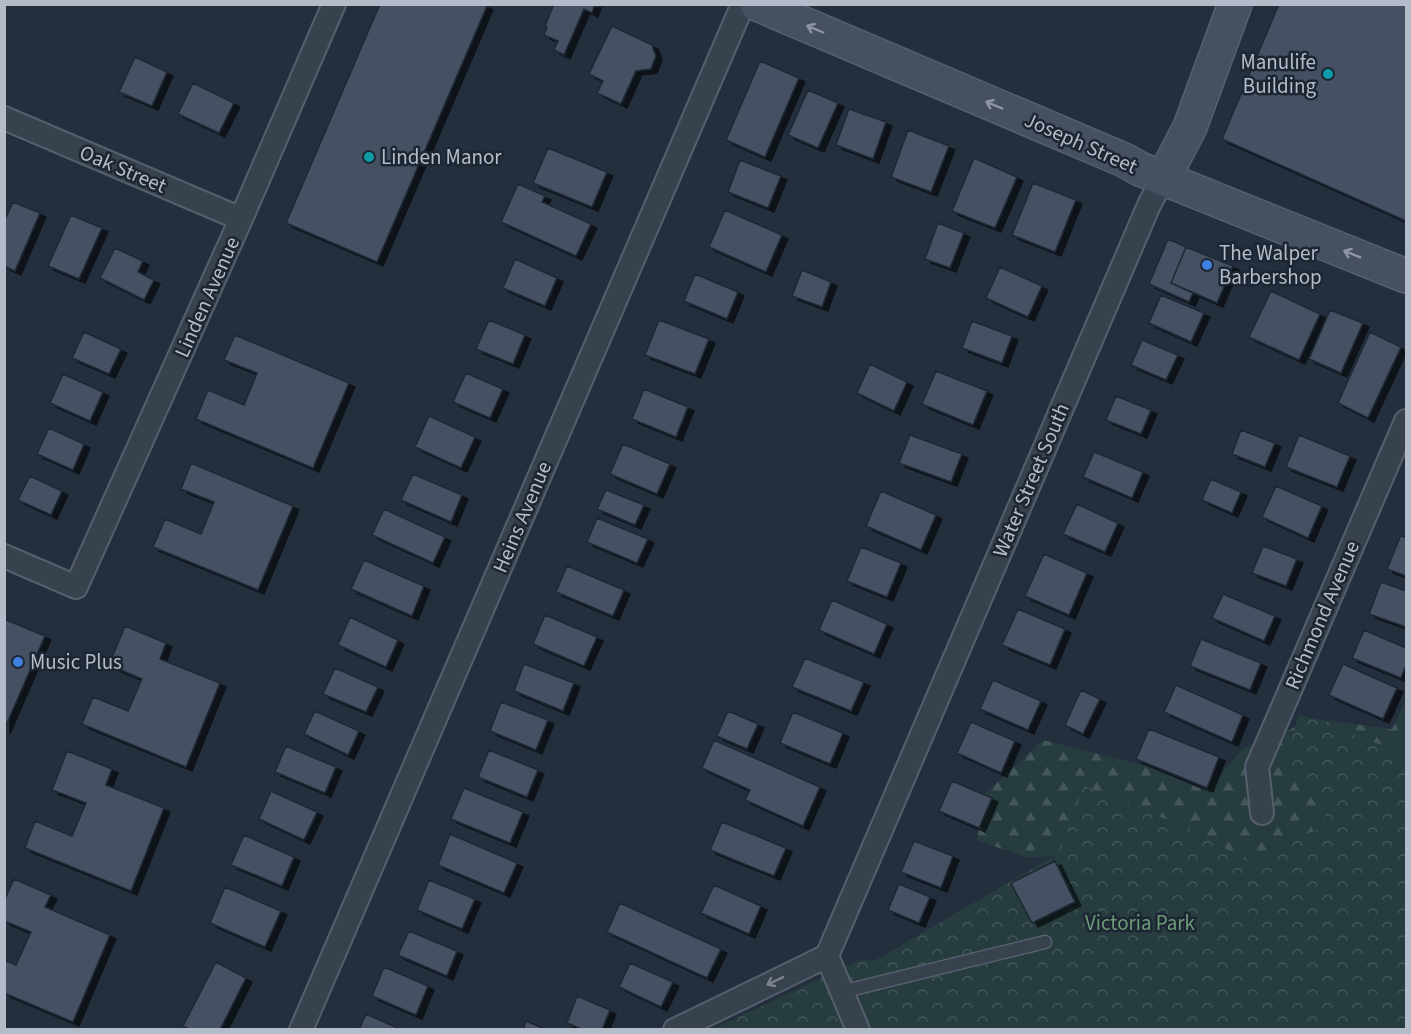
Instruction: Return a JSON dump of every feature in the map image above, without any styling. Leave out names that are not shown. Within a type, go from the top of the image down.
[{"type":"street","name":"Linden Avenue","points":[[4,556],[76,587],[242,219],[334,4]]},
{"type":"street","name":"Heins Avenue","points":[[301,1029],[743,4]]},
{"type":"street","name":"Joseph Street","points":[[757,4],[1163,179],[1407,276]]},
{"type":"street","name":"Water Street South","points":[[827,956],[1135,238],[1190,127],[1235,4]]},
{"type":"street","name":"Oak Street","points":[[4,118],[242,219]]},
{"type":"street","name":"Richmond Avenue","points":[[1263,813],[1257,767],[1407,421]]},
{"type":"street","points":[[675,1029],[827,956],[858,1029]]},
{"type":"lane","points":[[841,992],[1045,942]]},
{"type":"green space","points":[[1406,700],[1406,777],[1245,926],[1065,855],[1028,858],[977,840],[986,793],[1043,740],[1146,766],[1206,791],[1244,748],[1315,719],[1392,729]]},
{"type":"green space","name":"Victoria Park","points":[[1299,714],[1406,754],[1406,1029],[711,1030],[861,959],[874,961],[1059,853],[1084,786],[1193,830],[1251,863],[1319,828],[1334,798],[1299,784],[1285,763]]},
{"type":"building","name":"Linden Manor","points":[[380,4],[483,4],[487,6],[377,262],[286,223]]},
{"type":"building","points":[[554,4],[595,4],[592,13],[584,9],[564,55],[554,50],[558,41],[544,35],[547,27],[545,26]]},
{"type":"building","name":"Manulife Building","points":[[1279,4],[1406,4],[1406,221],[1222,139]]},
{"type":"building","points":[[612,26],[652,45],[656,56],[651,69],[636,71],[621,104],[597,93],[603,81],[589,74]]},
{"type":"building","points":[[135,57],[167,72],[152,106],[119,92]]},
{"type":"building","points":[[760,61],[799,78],[765,157],[726,140]]},
{"type":"building","points":[[193,83],[234,103],[219,133],[178,114]]},
{"type":"building","points":[[808,90],[838,103],[818,148],[788,135]]},
{"type":"building","points":[[849,109],[886,122],[873,159],[836,145]]},
{"type":"building","points":[[908,130],[949,146],[931,192],[891,177]]},
{"type":"building","points":[[548,148],[607,172],[592,207],[533,183]]},
{"type":"building","points":[[974,158],[1017,177],[995,228],[952,211]]},
{"type":"building","points":[[740,160],[781,176],[768,208],[728,192]]},
{"type":"building","points":[[1033,183],[1076,200],[1055,252],[1012,235]]},
{"type":"building","points":[[518,184],[545,196],[542,202],[591,224],[576,256],[501,222]]},
{"type":"building","points":[[13,202],[40,213],[15,271],[4,266],[4,222]]},
{"type":"building","points":[[725,210],[782,235],[766,272],[709,247]]},
{"type":"building","points":[[71,215],[102,228],[79,279],[48,266]]},
{"type":"building","points":[[938,223],[964,233],[950,268],[925,259]]},
{"type":"building","points":[[1168,239],[1186,247],[1171,283],[1193,293],[1189,302],[1149,284]]},
{"type":"building","points":[[1186,247],[1233,266],[1217,303],[1171,283]]},
{"type":"building","points":[[115,248],[143,261],[138,272],[154,280],[144,300],[100,278]]},
{"type":"building","points":[[515,259],[557,278],[545,306],[503,288]]},
{"type":"building","points":[[1000,267],[1042,286],[1028,317],[986,298]]},
{"type":"building","points":[[802,270],[831,282],[822,307],[792,296]]},
{"type":"building","points":[[695,274],[738,292],[727,319],[684,301]]},
{"type":"building","points":[[1271,291],[1320,314],[1299,360],[1249,337]]},
{"type":"building","points":[[1161,295],[1204,313],[1191,342],[1149,323]]},
{"type":"building","points":[[1330,310],[1363,323],[1341,373],[1309,359]]},
{"type":"building","points":[[489,320],[525,335],[513,364],[476,349]]},
{"type":"building","points":[[659,320],[709,339],[695,374],[645,355]]},
{"type":"building","points":[[972,321],[1012,336],[1002,363],[962,348]]},
{"type":"building","points":[[84,332],[121,349],[109,374],[72,358]]},
{"type":"building","points":[[1370,332],[1401,347],[1368,418],[1338,403]]},
{"type":"building","points":[[235,335],[349,383],[313,468],[196,419],[208,390],[244,405],[257,373],[224,360]]},
{"type":"building","points":[[1142,340],[1178,355],[1166,380],[1131,365]]},
{"type":"building","points":[[870,364],[907,382],[894,411],[857,393]]},
{"type":"building","points":[[936,371],[987,391],[973,425],[922,404]]},
{"type":"building","points":[[466,373],[503,389],[490,418],[453,402]]},
{"type":"building","points":[[63,374],[103,392],[90,421],[50,403]]},
{"type":"building","points":[[644,389],[688,407],[676,437],[632,419]]},
{"type":"building","points":[[1116,396],[1151,410],[1141,434],[1106,420]]},
{"type":"building","points":[[429,416],[475,437],[461,468],[415,447]]},
{"type":"building","points":[[49,428],[84,444],[73,470],[37,454]]},
{"type":"building","points":[[1241,430],[1275,443],[1265,467],[1232,454]]},
{"type":"building","points":[[910,435],[962,454],[951,482],[899,463]]},
{"type":"building","points":[[1299,435],[1350,456],[1337,487],[1286,467]]},
{"type":"building","points":[[623,444],[670,464],[657,494],[610,474]]},
{"type":"building","points":[[1094,452],[1143,472],[1132,498],[1083,477]]},
{"type":"building","points":[[191,463],[293,506],[258,590],[153,547],[165,519],[201,534],[214,502],[181,489]]},
{"type":"building","points":[[413,474],[462,495],[451,522],[401,500]]},
{"type":"building","points":[[30,476],[62,491],[51,515],[18,500]]},
{"type":"building","points":[[1211,479],[1241,492],[1232,513],[1202,500]]},
{"type":"building","points":[[1276,486],[1322,506],[1308,538],[1262,517]]},
{"type":"building","points":[[606,490],[644,505],[635,525],[597,509]]},
{"type":"building","points":[[881,491],[936,515],[921,550],[866,526]]},
{"type":"building","points":[[1077,504],[1118,523],[1105,552],[1063,534]]},
{"type":"building","points":[[384,509],[445,537],[433,563],[372,535]]},
{"type":"building","points":[[597,518],[648,539],[637,563],[587,542]]},
{"type":"building","points":[[1401,535],[1406,538],[1406,576],[1387,569]]},
{"type":"building","points":[[1263,546],[1297,559],[1286,586],[1252,573]]},
{"type":"building","points":[[861,547],[901,563],[887,597],[847,581]]},
{"type":"building","points":[[1044,554],[1087,573],[1069,615],[1025,596]]},
{"type":"building","points":[[364,560],[424,586],[412,616],[351,589]]},
{"type":"building","points":[[567,566],[624,590],[613,616],[556,592]]},
{"type":"building","points":[[1381,582],[1406,591],[1406,627],[1369,614]]},
{"type":"building","points":[[1223,594],[1275,616],[1264,641],[1212,618]]},
{"type":"building","points":[[832,600],[887,624],[874,654],[819,630]]},
{"type":"building","points":[[1018,609],[1065,629],[1050,665],[1002,645]]},
{"type":"building","points":[[545,615],[597,637],[584,666],[533,644]]},
{"type":"building","points":[[350,617],[398,640],[386,667],[338,645]]},
{"type":"building","points":[[4,619],[45,636],[4,730]]},
{"type":"building","points":[[125,626],[166,643],[160,659],[220,683],[186,767],[82,724],[93,697],[128,711],[142,679],[109,665]]},
{"type":"building","points":[[1364,630],[1406,648],[1406,665],[1401,678],[1352,658]]},
{"type":"building","points":[[1201,639],[1261,663],[1250,690],[1190,666]]},
{"type":"building","points":[[805,658],[864,682],[851,711],[792,687]]},
{"type":"building","points":[[524,664],[574,683],[563,711],[514,691]]},
{"type":"building","points":[[1343,664],[1397,688],[1383,719],[1329,695]]},
{"type":"building","points":[[335,668],[378,687],[366,712],[323,694]]},
{"type":"building","points":[[993,680],[1041,701],[1028,730],[980,709]]},
{"type":"building","points":[[1176,685],[1243,715],[1232,742],[1164,712]]},
{"type":"building","points":[[1081,690],[1100,699],[1083,734],[1065,725]]},
{"type":"building","points":[[501,702],[548,720],[536,750],[490,731]]},
{"type":"building","points":[[315,711],[359,731],[348,755],[304,734]]},
{"type":"building","points":[[728,711],[758,724],[747,749],[717,736]]},
{"type":"building","points":[[793,712],[843,733],[830,764],[780,743]]},
{"type":"building","points":[[971,722],[1015,741],[1001,773],[957,753]]},
{"type":"building","points":[[1149,729],[1219,757],[1207,788],[1136,759]]},
{"type":"building","points":[[714,740],[820,787],[803,826],[745,800],[750,790],[702,768]]},
{"type":"building","points":[[286,746],[336,767],[325,793],[275,772]]},
{"type":"building","points":[[489,750],[538,770],[527,797],[478,777]]},
{"type":"building","points":[[67,751],[112,769],[106,785],[164,808],[131,891],[25,848],[35,821],[72,836],[86,803],[52,790]]},
{"type":"building","points":[[952,781],[992,798],[979,828],[939,811]]},
{"type":"building","points":[[464,788],[523,812],[510,843],[451,819]]},
{"type":"building","points":[[271,791],[317,812],[304,840],[259,819]]},
{"type":"building","points":[[722,822],[786,848],[774,876],[710,850]]},
{"type":"building","points":[[450,834],[517,863],[504,893],[438,865]]},
{"type":"building","points":[[244,835],[294,857],[282,886],[231,865]]},
{"type":"building","points":[[914,841],[953,856],[941,888],[901,872]]},
{"type":"building","points":[[1055,861],[1075,902],[1032,923],[1011,883]]},
{"type":"building","points":[[14,879],[51,895],[45,907],[110,935],[73,1022],[4,993],[4,960],[16,965],[31,932],[4,921],[4,901]]},
{"type":"building","points":[[429,880],[475,899],[462,929],[417,910]]},
{"type":"building","points":[[899,884],[930,897],[919,923],[888,910]]},
{"type":"building","points":[[714,885],[761,906],[749,934],[701,913]]},
{"type":"building","points":[[225,887],[281,911],[265,947],[210,923]]},
{"type":"building","points":[[620,903],[721,949],[707,978],[607,932]]},
{"type":"building","points":[[409,931],[457,951],[447,976],[398,955]]},
{"type":"building","points":[[216,962],[246,978],[220,1030],[190,1030],[183,1026]]},
{"type":"building","points":[[630,963],[673,982],[661,1007],[619,987]]},
{"type":"building","points":[[384,967],[428,986],[416,1015],[372,996]]},
{"type":"building","points":[[577,996],[610,1010],[602,1030],[584,1030],[567,1023]]},
{"type":"building","points":[[366,1014],[402,1030],[359,1030]]},
{"type":"building","points":[[526,1021],[547,1030],[523,1030]]},
{"type":"place","name":"Manulife Building","points":[[1328,74]]},
{"type":"place","name":"Linden Manor","points":[[369,157]]},
{"type":"place","name":"The Walper Barbershop","points":[[1207,265]]},
{"type":"place","name":"Music Plus","points":[[18,662]]}]
